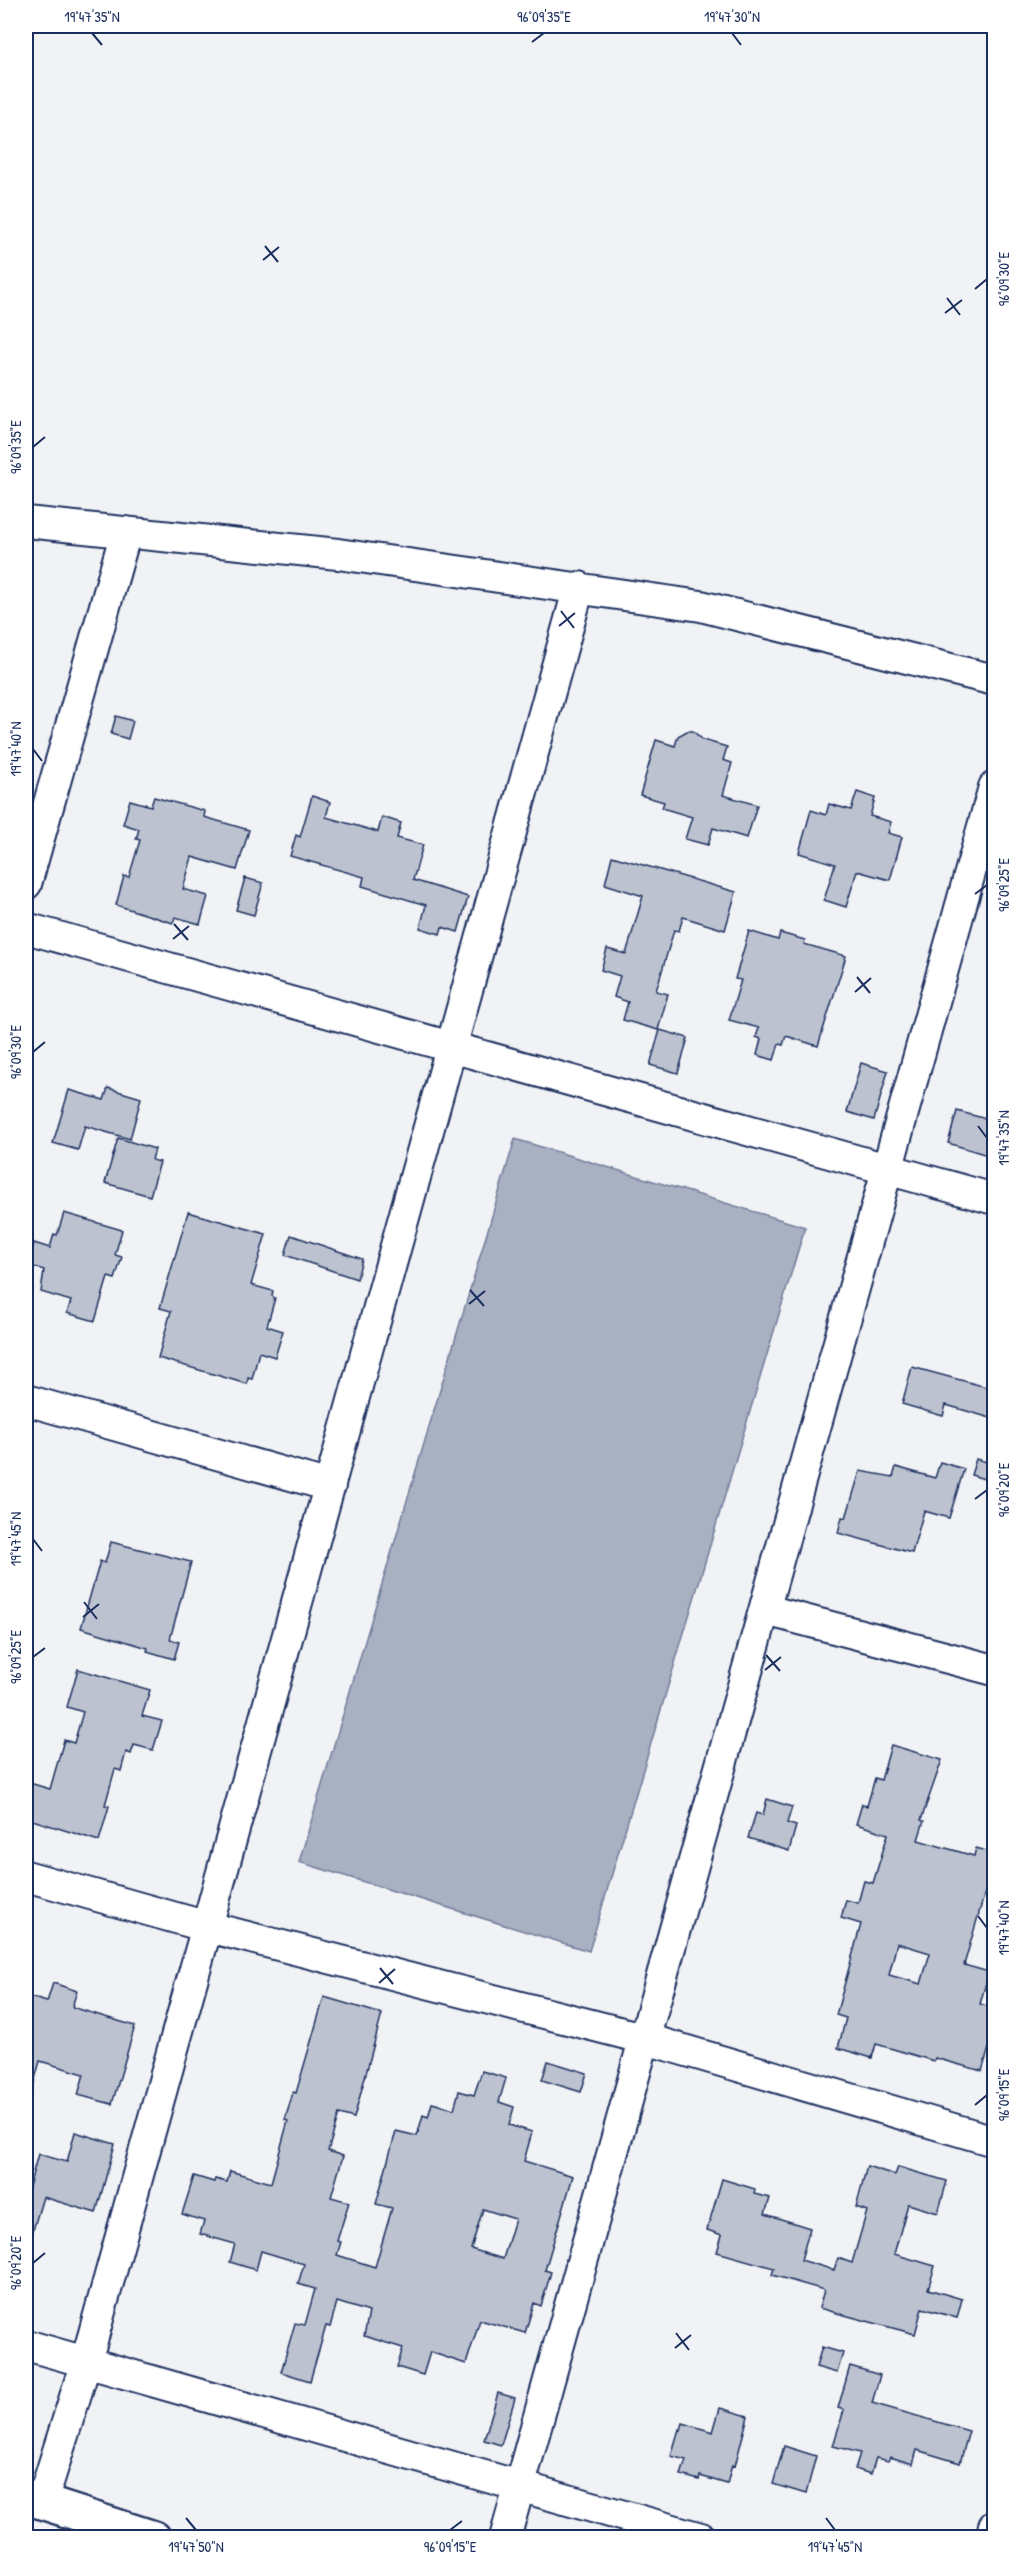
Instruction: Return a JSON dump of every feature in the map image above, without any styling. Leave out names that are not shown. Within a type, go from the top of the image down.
[{"type":"main road","points":[[34,2500],[154,2538]]},
{"type":"street","points":[[26,522],[338,554],[701,606],[994,680]]},
{"type":"street","points":[[26,884],[126,532]]},
{"type":"street","points":[[34,2500],[87,2362],[579,587]]},
{"type":"street","points":[[505,2538],[994,787]]},
{"type":"street","points":[[26,928],[994,1199]]},
{"type":"street","points":[[26,1400],[330,1486]]},
{"type":"street","points":[[766,1610],[994,1670]]},
{"type":"street","points":[[26,1876],[208,1927],[646,2039],[994,2141]]},
{"type":"street","points":[[26,2344],[701,2538]]},
{"type":"street","points":[[991,2538],[994,2526]]},
{"type":"water","points":[[515,1139],[805,1227],[589,1951],[299,1862]]},
{"type":"building","points":[[116,716],[133,721],[128,739],[111,734]]},
{"type":"building","points":[[687,731],[693,731],[703,740],[727,747],[723,760],[732,763],[723,795],[757,805],[747,838],[713,828],[708,845],[685,839],[692,817],[662,808],[664,802],[640,795],[656,740],[675,746],[678,736]]},
{"type":"building","points":[[857,792],[875,798],[870,816],[891,822],[888,833],[902,837],[890,880],[857,871],[846,907],[824,900],[835,864],[799,853],[811,810],[826,815],[829,804],[851,810]]},
{"type":"building","points":[[312,796],[330,802],[326,817],[378,832],[382,817],[401,823],[397,838],[423,845],[413,880],[468,897],[458,932],[442,927],[440,934],[420,928],[426,905],[362,886],[364,877],[290,856],[296,835],[300,837]]},
{"type":"building","points":[[154,797],[205,811],[204,817],[249,830],[237,870],[192,857],[183,889],[208,896],[200,924],[175,917],[173,923],[116,905],[124,876],[129,877],[140,840],[136,839],[139,829],[123,824],[130,800],[151,806]]},
{"type":"building","points":[[612,856],[736,892],[725,930],[683,917],[679,931],[674,930],[656,991],[668,994],[658,1030],[623,1020],[628,1002],[614,997],[620,976],[601,970],[607,949],[626,954],[643,896],[605,884]]},
{"type":"building","points":[[245,878],[263,883],[254,915],[236,910]]},
{"type":"building","points":[[749,931],[778,940],[780,933],[805,940],[804,944],[846,956],[818,1046],[786,1036],[783,1045],[779,1044],[774,1060],[757,1055],[761,1039],[756,1037],[759,1028],[729,1020],[741,980],[735,979]]},
{"type":"building","points":[[660,1030],[688,1038],[678,1073],[650,1065]]},
{"type":"building","points":[[861,1063],[888,1071],[874,1120],[847,1112]]},
{"type":"building","points":[[108,1088],[141,1098],[130,1139],[85,1126],[78,1150],[53,1143],[69,1090],[104,1100]]},
{"type":"building","points":[[957,1111],[994,1121],[994,1157],[948,1143]]},
{"type":"building","points":[[118,1138],[155,1149],[152,1160],[160,1162],[150,1196],[105,1183]]},
{"type":"building","points":[[188,1212],[266,1234],[251,1285],[273,1291],[272,1296],[275,1298],[267,1326],[283,1331],[275,1357],[259,1352],[252,1379],[248,1378],[247,1384],[158,1358],[171,1311],[160,1308]]},
{"type":"building","points":[[64,1213],[122,1230],[115,1255],[122,1257],[115,1279],[108,1277],[95,1321],[67,1313],[71,1301],[41,1292],[44,1270],[28,1265],[34,1243],[50,1248]]},
{"type":"building","points":[[291,1235],[362,1259],[357,1279],[285,1255]]},
{"type":"building","points":[[912,1367],[994,1389],[994,1419],[946,1405],[943,1416],[902,1404]]},
{"type":"building","points":[[976,1459],[994,1464],[994,1482],[971,1475]]},
{"type":"building","points":[[940,1462],[964,1469],[949,1518],[924,1511],[912,1553],[838,1533],[842,1517],[846,1518],[860,1471],[893,1477],[896,1467],[935,1478]]},
{"type":"building","points":[[111,1542],[191,1562],[170,1639],[179,1642],[174,1659],[147,1651],[148,1648],[81,1628],[100,1561],[105,1563]]},
{"type":"building","points":[[78,1669],[150,1690],[142,1716],[162,1721],[153,1750],[134,1745],[131,1754],[126,1752],[121,1771],[115,1769],[105,1805],[109,1806],[99,1841],[26,1818],[26,1782],[50,1789],[64,1740],[74,1743],[83,1712],[67,1707]]},
{"type":"building","points":[[891,1745],[942,1760],[921,1820],[924,1821],[918,1840],[974,1856],[976,1848],[994,1853],[994,1876],[990,1893],[985,1892],[964,1965],[989,1972],[980,2004],[994,2008],[994,2039],[992,2038],[982,2071],[935,2058],[934,2061],[876,2044],[872,2058],[838,2048],[846,2018],[836,2015],[861,1924],[841,1918],[846,1900],[858,1903],[864,1881],[873,1883],[888,1834],[856,1824],[862,1804],[867,1806],[875,1778],[881,1780]],"holes":[[[897,1943],[930,1953],[921,1984],[889,1975]]]},
{"type":"building","points":[[767,1799],[792,1807],[787,1823],[796,1826],[789,1851],[748,1838],[756,1813],[763,1815]]},
{"type":"building","points":[[53,1983],[77,1991],[72,2007],[135,2026],[112,2104],[78,2095],[84,2074],[40,2061],[31,2094],[26,2093],[26,1996],[47,2002]]},
{"type":"building","points":[[324,1997],[382,2014],[354,2118],[339,2114],[328,2151],[343,2156],[331,2197],[349,2202],[337,2241],[341,2242],[337,2255],[375,2267],[392,2208],[376,2204],[396,2131],[417,2136],[423,2115],[428,2117],[432,2103],[454,2109],[459,2091],[474,2095],[482,2071],[506,2078],[499,2102],[514,2107],[509,2125],[532,2132],[524,2161],[573,2176],[545,2270],[551,2272],[541,2306],[534,2303],[525,2333],[480,2320],[466,2364],[430,2352],[423,2375],[397,2367],[403,2348],[364,2336],[369,2312],[337,2302],[330,2327],[326,2326],[310,2381],[281,2372],[295,2323],[305,2325],[315,2289],[298,2284],[304,2264],[261,2251],[256,2270],[230,2262],[235,2244],[200,2234],[204,2221],[182,2214],[194,2176],[214,2182],[215,2179],[227,2182],[230,2171],[271,2183],[288,2121],[285,2120],[293,2092],[296,2093]],"holes":[[[483,2209],[515,2219],[503,2259],[471,2249]]]},
{"type":"building","points":[[548,2061],[587,2073],[581,2092],[542,2080]]},
{"type":"building","points":[[75,2132],[115,2144],[96,2213],[43,2197],[30,2240],[26,2239],[26,2198],[38,2154],[67,2162]]},
{"type":"building","points":[[867,2166],[895,2175],[898,2167],[947,2181],[938,2213],[908,2204],[894,2254],[935,2266],[928,2289],[962,2299],[957,2318],[922,2308],[915,2334],[837,2313],[819,2308],[824,2290],[772,2275],[774,2268],[717,2252],[722,2235],[707,2230],[722,2179],[755,2189],[754,2194],[770,2198],[765,2214],[810,2228],[801,2260],[834,2270],[838,2258],[852,2263],[867,2211],[856,2207]]},
{"type":"building","points":[[822,2347],[843,2353],[837,2373],[816,2367]]},
{"type":"building","points":[[850,2366],[880,2375],[872,2403],[969,2431],[960,2463],[917,2450],[913,2464],[890,2457],[888,2461],[876,2458],[871,2474],[855,2469],[860,2453],[833,2446],[844,2410],[838,2408]]},
{"type":"building","points":[[498,2393],[515,2398],[501,2445],[484,2440]]},
{"type":"building","points":[[720,2408],[748,2416],[735,2466],[732,2465],[727,2484],[700,2476],[699,2480],[681,2475],[686,2460],[671,2456],[679,2429],[681,2430],[683,2423],[713,2432]]},
{"type":"building","points":[[784,2446],[816,2456],[806,2494],[773,2484]]}]
